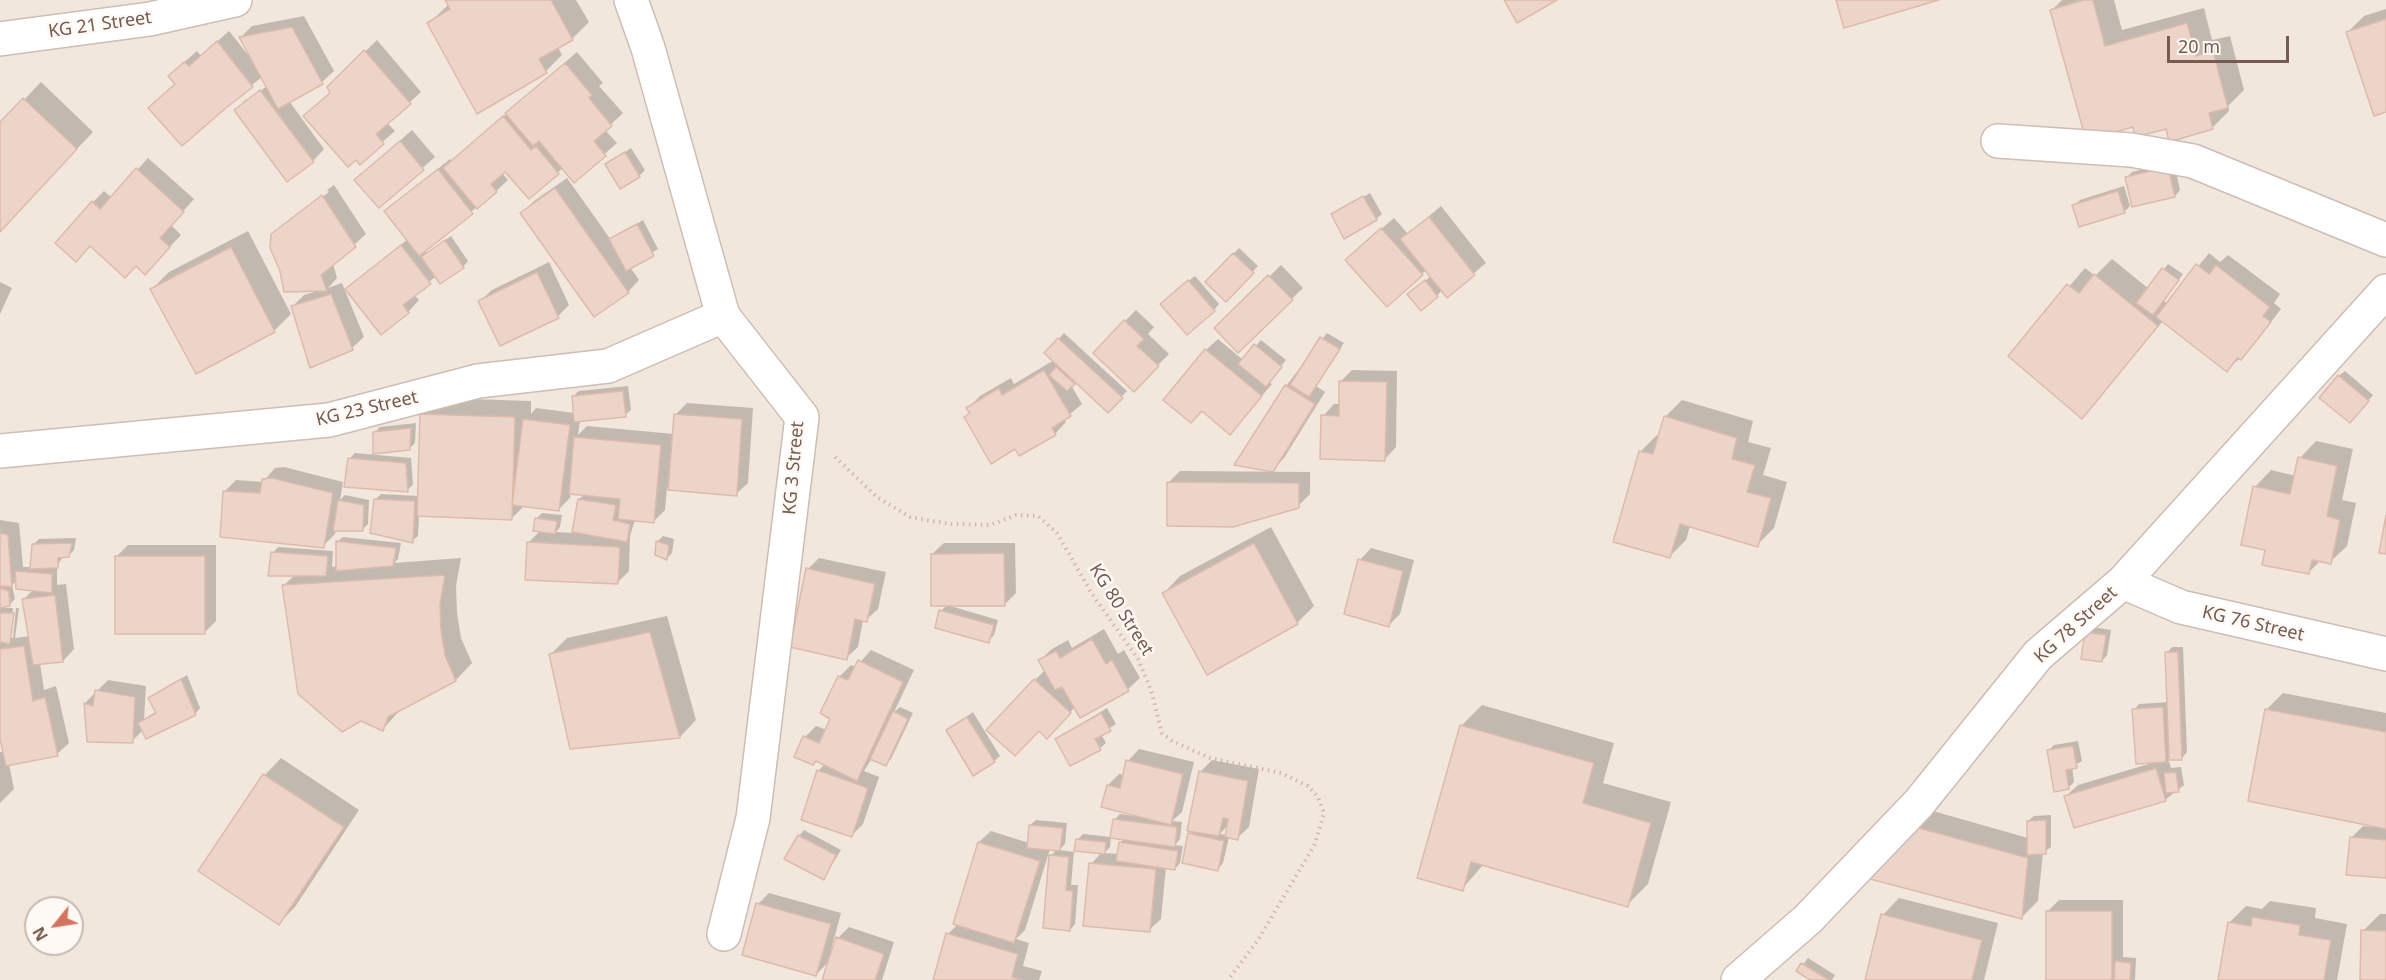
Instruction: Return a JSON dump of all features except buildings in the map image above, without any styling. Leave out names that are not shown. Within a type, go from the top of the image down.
[{"type":"street","name":"KG 21 Street","points":[[0,39],[150,19],[235,0]]},
{"type":"street","name":"KG 3 Street","points":[[632,0],[648,48],[723,316],[802,417],[753,818],[724,934]]},
{"type":"street","points":[[1998,141],[2131,150],[2193,161],[2386,240]]},
{"type":"street","name":"KG 78 Street","points":[[1738,980],[1808,919],[1919,803],[2038,655],[2123,582],[2386,291]]},
{"type":"street","name":"KG 23 Street","points":[[0,451],[329,420],[478,381],[608,366],[723,316]]},
{"type":"street","name":"KG 76 Street","points":[[2123,582],[2181,607],[2386,654]]},
{"type":"path","name":"KG 80 Street","points":[[802,417],[835,457],[877,497],[910,517],[951,524],[990,525],[1016,515],[1038,516],[1057,533],[1092,594],[1138,659],[1151,690],[1162,733],[1172,741],[1210,758],[1281,773],[1308,786],[1318,797],[1324,813],[1315,844],[1258,940],[1228,980]]},
{"type":"shaded area","points":[[0,0],[2386,0],[2386,980],[0,980]]}]
